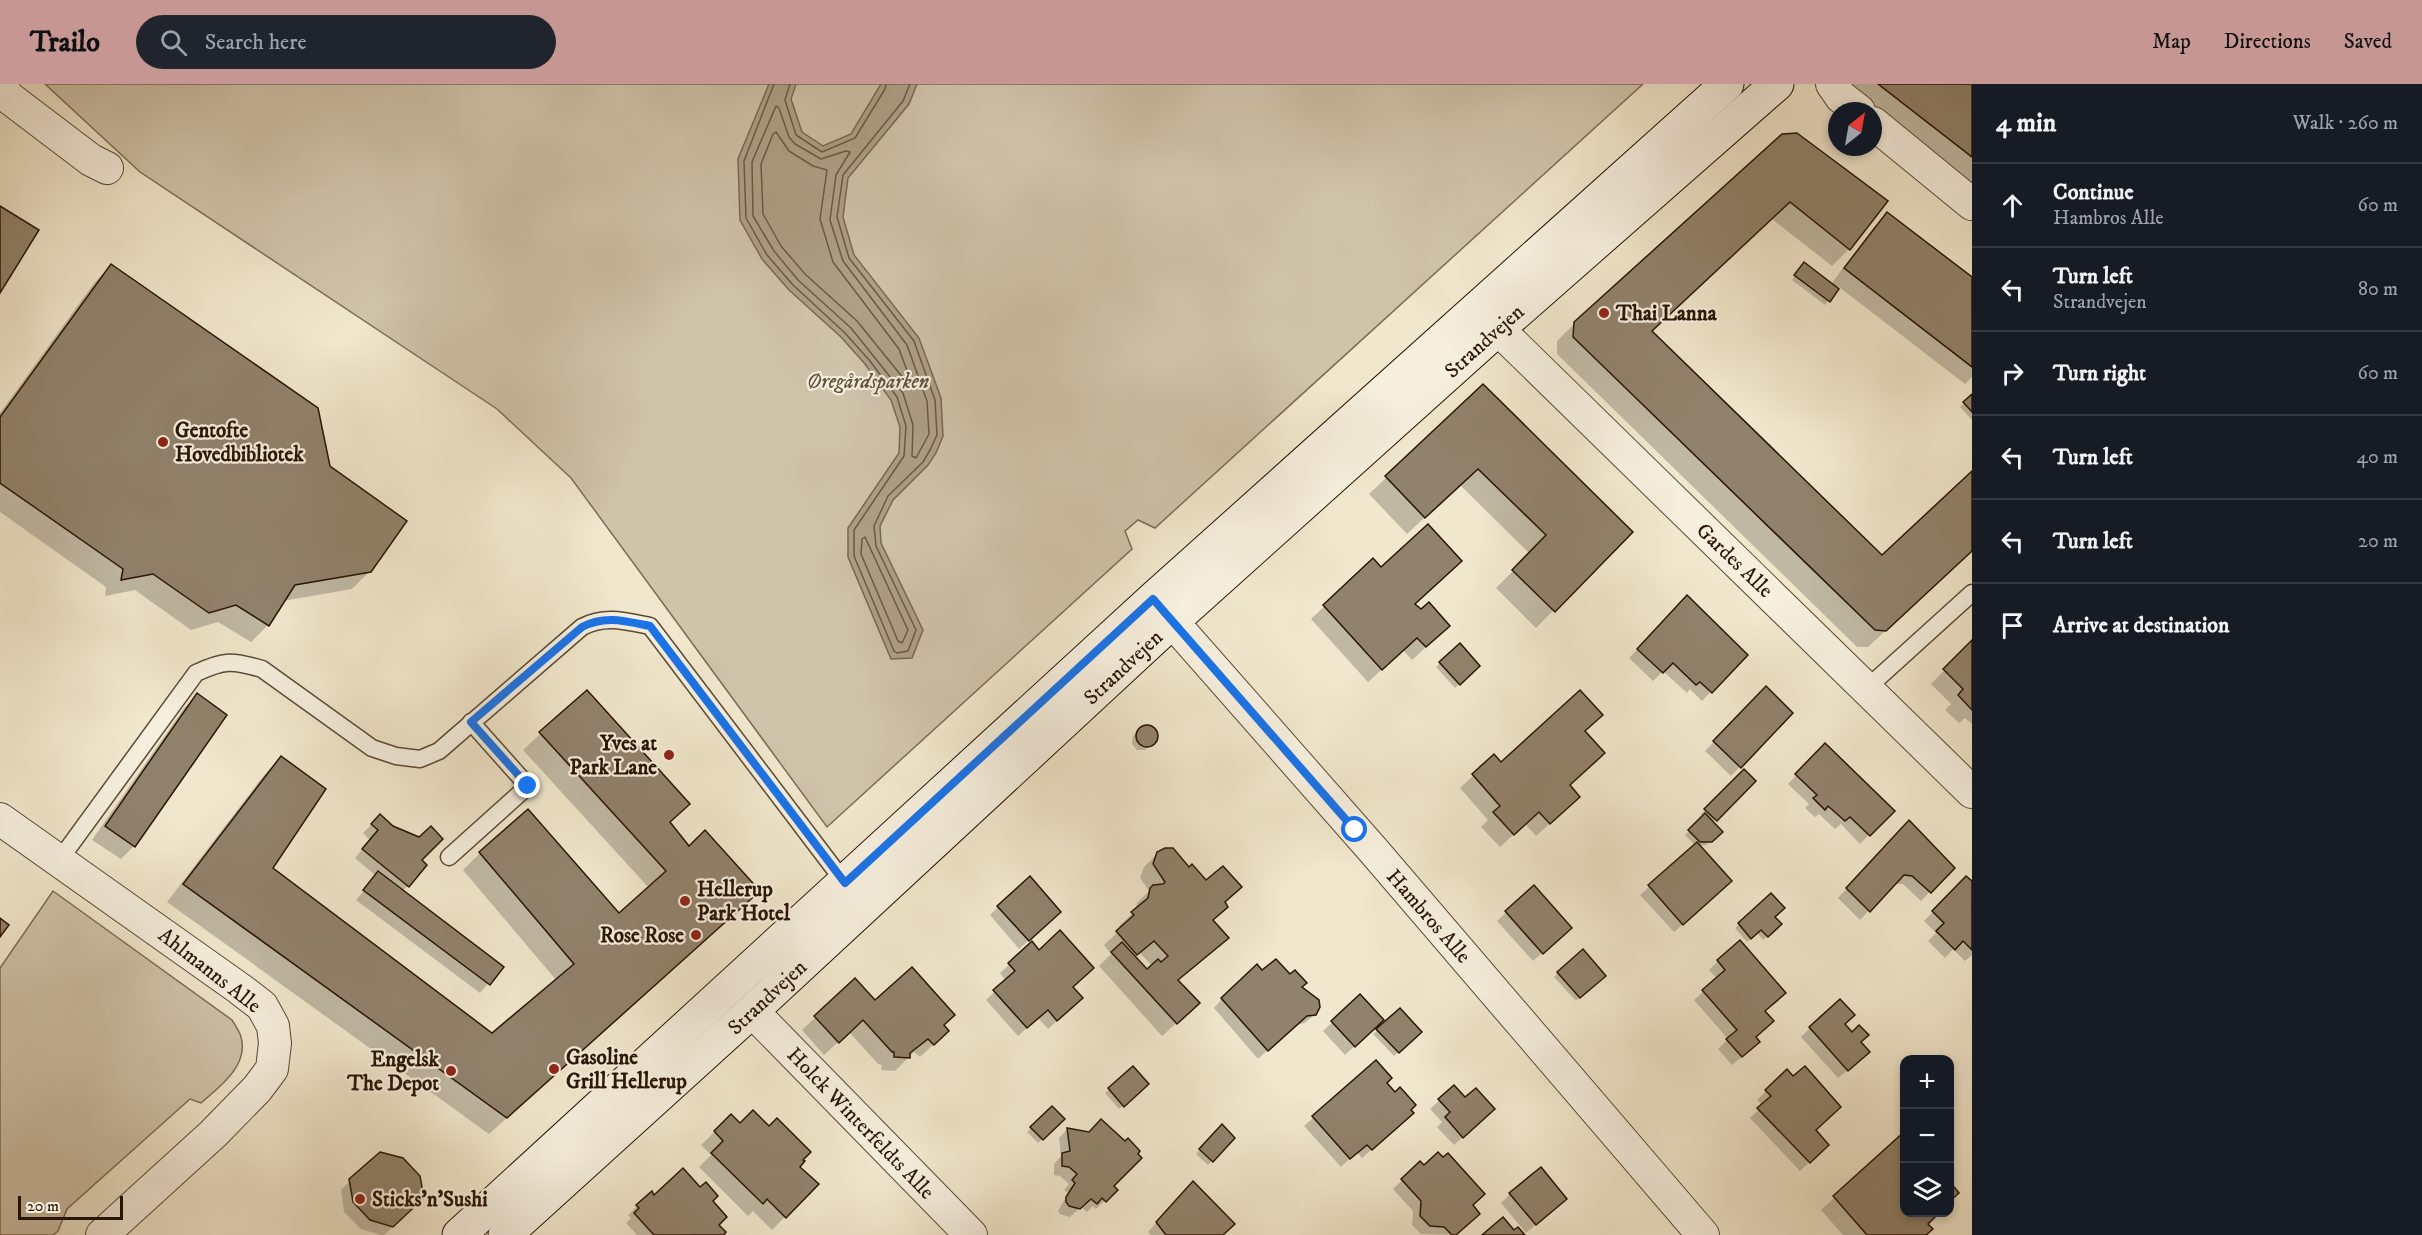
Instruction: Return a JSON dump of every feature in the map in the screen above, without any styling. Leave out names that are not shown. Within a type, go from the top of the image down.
[{"type":"main road","name":"Strandvejen","points":[[505,1235],[752,1011],[1163,610],[1727,84]]},
{"type":"main road","name":"Strandvejen","points":[[459,1235],[845,883],[1163,610],[1498,329],[1777,84]]},
{"type":"street","points":[[0,84],[8,97],[91,159],[107,168]]},
{"type":"street","points":[[1832,84],[1847,102]]},
{"type":"street","points":[[1882,130],[1972,204]]},
{"type":"street","name":"Gardes Alle","points":[[1498,329],[1972,792]]},
{"type":"street","name":"Hambros Alle","points":[[1163,610],[1703,1235]]},
{"type":"street","name":"Ahlmanns Alle","points":[[0,819],[262,1006],[273,1026],[275,1043],[272,1069],[257,1089],[213,1134],[102,1235]]},
{"type":"street","name":"Holck Winterfeldts Alle","points":[[752,1011],[971,1235]]},
{"type":"lane","points":[[1866,689],[1972,593]]},
{"type":"lane","points":[[58,862],[196,673],[218,663],[240,662],[262,669],[372,748],[396,756],[420,759],[439,751],[582,627],[594,621],[614,618],[650,626],[845,883]]},
{"type":"lane","points":[[449,857],[528,786],[471,722]]},
{"type":"green space","name":"Øregårdsparken","points":[[45,84],[1643,84],[1155,528],[1138,520],[1125,531],[1132,549],[827,827],[571,478],[497,409],[140,172]]},
{"type":"green space","points":[[53,891],[232,1020],[240,1035],[241,1057],[224,1083],[201,1103],[190,1099],[67,1209],[58,1231],[53,1235],[0,1235],[0,968]]},
{"type":"water","points":[[769,84],[796,84],[791,99],[802,132],[823,146],[851,134],[881,84],[917,84],[909,104],[848,178],[843,217],[854,255],[919,338],[941,398],[943,436],[936,453],[928,465],[893,500],[880,526],[881,543],[923,630],[912,658],[891,659],[848,557],[848,528],[899,453],[900,427],[891,400],[865,364],[841,337],[789,290],[762,259],[740,220],[738,159]]},
{"type":"building","points":[[1878,84],[1972,84],[1972,157]]},
{"type":"building","points":[[1797,133],[1888,201],[1850,250],[1790,202],[1652,331],[1882,555],[1972,471],[1972,551],[1886,631],[1875,630],[1573,337],[1574,322],[1782,134]]},
{"type":"building","points":[[0,206],[39,230],[0,293]]},
{"type":"building","points":[[1887,212],[1972,277],[1972,367],[1844,268]]},
{"type":"building","points":[[1804,262],[1839,289],[1830,302],[1794,275]]},
{"type":"building","name":"Gentofte Hovedbibliotek","points":[[111,264],[318,408],[330,466],[407,521],[371,572],[295,585],[269,626],[236,605],[209,613],[153,574],[121,580],[123,569],[0,483],[0,417]]},
{"type":"building","points":[[1483,384],[1633,532],[1555,612],[1512,570],[1546,535],[1478,469],[1425,518],[1385,476]]},
{"type":"building","points":[[1972,394],[1972,412],[1963,402]]},
{"type":"building","points":[[1428,524],[1462,561],[1415,604],[1421,609],[1429,602],[1450,626],[1426,647],[1417,638],[1382,670],[1323,605],[1373,558],[1381,567]]},
{"type":"building","points":[[1687,595],[1748,655],[1712,693],[1700,682],[1696,685],[1673,663],[1663,673],[1637,649]]},
{"type":"building","points":[[1972,640],[1972,710],[1958,695],[1963,689],[1943,669]]},
{"type":"building","points":[[1460,643],[1480,666],[1460,685],[1439,662]]},
{"type":"building","points":[[1766,686],[1793,713],[1741,768],[1713,741]]},
{"type":"building","points":[[587,690],[690,804],[670,822],[689,846],[705,830],[760,891],[507,1118],[183,884],[281,756],[326,789],[273,868],[492,1033],[574,964],[479,852],[528,809],[619,913],[666,871],[539,732]]},
{"type":"building","points":[[1580,690],[1603,715],[1585,731],[1605,753],[1570,785],[1580,797],[1550,824],[1539,812],[1514,835],[1493,812],[1500,806],[1472,774],[1494,754],[1501,762]]},
{"type":"building","points":[[197,693],[227,715],[135,847],[105,826]]},
{"type":"building","points":[[1147,725],[1155,728],[1158,736],[1155,744],[1147,747],[1139,744],[1136,736],[1139,728]]},
{"type":"building","points":[[1825,743],[1895,811],[1870,836],[1850,817],[1845,821],[1828,806],[1825,810],[1813,798],[1817,795],[1795,774]]},
{"type":"building","points":[[1744,769],[1756,781],[1717,821],[1704,809]]},
{"type":"building","points":[[1705,813],[1723,832],[1712,842],[1700,842],[1688,830]]},
{"type":"building","points":[[380,814],[393,826],[419,837],[431,826],[443,839],[422,860],[427,865],[409,887],[362,849],[378,830],[371,824]]},
{"type":"building","points":[[1909,820],[1955,868],[1931,893],[1912,876],[1904,875],[1870,912],[1846,888]]},
{"type":"building","points":[[1697,842],[1732,881],[1683,925],[1648,885]]},
{"type":"building","points":[[1165,848],[1173,848],[1189,867],[1192,864],[1206,880],[1223,866],[1242,887],[1225,902],[1228,907],[1213,920],[1229,938],[1178,980],[1200,1003],[1177,1024],[1111,952],[1122,942],[1147,969],[1158,959],[1161,962],[1168,956],[1154,941],[1137,955],[1116,931],[1134,915],[1131,912],[1148,898],[1153,885],[1165,882],[1153,864],[1157,852]]},
{"type":"building","points":[[378,871],[504,967],[490,985],[363,890]]},
{"type":"building","points":[[1030,876],[1061,912],[1029,941],[997,906]]},
{"type":"building","points":[[1966,876],[1972,881],[1972,950],[1963,941],[1955,950],[1936,931],[1944,923],[1932,911]]},
{"type":"building","points":[[1534,885],[1572,928],[1543,954],[1505,911]]},
{"type":"building","points":[[1771,893],[1785,908],[1775,917],[1782,924],[1768,937],[1761,930],[1751,939],[1738,923]]},
{"type":"building","points":[[0,918],[9,925],[0,937]]},
{"type":"building","points":[[1060,930],[1094,968],[1073,987],[1083,998],[1057,1021],[1048,1010],[1027,1028],[993,990],[1015,971],[1008,963],[1032,941],[1039,950]]},
{"type":"building","points":[[1740,940],[1786,993],[1765,1011],[1774,1021],[1756,1037],[1760,1042],[1742,1057],[1726,1039],[1737,1030],[1702,990],[1725,970],[1717,960]]},
{"type":"building","points":[[1583,949],[1606,976],[1580,998],[1557,972]]},
{"type":"building","points":[[1276,959],[1290,974],[1295,970],[1307,983],[1302,987],[1319,1000],[1320,1007],[1316,1015],[1307,1016],[1268,1051],[1221,998],[1257,964],[1262,970]]},
{"type":"building","points":[[912,967],[955,1015],[944,1025],[949,1031],[934,1045],[928,1039],[910,1053],[910,1058],[894,1057],[894,1052],[863,1020],[839,1043],[814,1016],[855,978],[875,1000]]},
{"type":"building","points":[[1360,994],[1384,1020],[1355,1047],[1331,1021]]},
{"type":"building","points":[[1840,999],[1855,1015],[1845,1024],[1852,1032],[1859,1025],[1869,1035],[1861,1042],[1870,1052],[1848,1071],[1809,1027]]},
{"type":"building","points":[[1400,1008],[1422,1032],[1399,1053],[1376,1029]]},
{"type":"building","points":[[1376,1060],[1392,1078],[1387,1083],[1395,1092],[1400,1087],[1416,1105],[1411,1110],[1414,1113],[1372,1150],[1367,1145],[1350,1159],[1312,1116]]},
{"type":"building","points":[[1133,1066],[1149,1084],[1124,1107],[1108,1088]]},
{"type":"building","points":[[1805,1066],[1841,1107],[1816,1130],[1829,1145],[1810,1163],[1757,1108],[1771,1096],[1765,1090],[1787,1069],[1793,1076]]},
{"type":"building","points":[[1454,1085],[1465,1097],[1476,1088],[1495,1109],[1463,1138],[1445,1117],[1450,1112],[1438,1099]]},
{"type":"building","points":[[1052,1106],[1065,1119],[1043,1140],[1030,1127]]},
{"type":"building","points":[[753,1110],[769,1126],[777,1118],[811,1152],[800,1167],[819,1184],[786,1218],[767,1199],[763,1204],[711,1153],[723,1141],[714,1131],[731,1114],[740,1123]]},
{"type":"building","points":[[1101,1119],[1125,1141],[1128,1138],[1140,1151],[1138,1154],[1142,1158],[1114,1186],[1118,1190],[1106,1202],[1102,1198],[1097,1204],[1091,1199],[1080,1209],[1069,1206],[1066,1197],[1075,1183],[1072,1180],[1077,1174],[1069,1167],[1062,1166],[1062,1153],[1070,1151],[1067,1128],[1089,1132]]},
{"type":"building","points":[[1222,1124],[1235,1138],[1213,1162],[1199,1149]]},
{"type":"building","points":[[1900,1136],[1900,1217],[1935,1217],[1928,1224],[1933,1229],[1926,1235],[1867,1235],[1833,1196]]},
{"type":"building","points":[[380,1152],[403,1158],[420,1176],[424,1198],[393,1227],[370,1220],[353,1202],[349,1179]]},
{"type":"building","points":[[1438,1152],[1443,1157],[1448,1153],[1485,1194],[1473,1205],[1480,1214],[1456,1235],[1452,1235],[1444,1227],[1430,1226],[1420,1216],[1421,1201],[1401,1179],[1420,1161],[1424,1165]]},
{"type":"building","points":[[1541,1167],[1567,1199],[1536,1225],[1509,1193]]},
{"type":"building","points":[[683,1168],[700,1187],[706,1182],[718,1196],[713,1201],[727,1217],[719,1225],[726,1232],[724,1235],[654,1235],[634,1213],[639,1208],[636,1205],[652,1191],[654,1195]]},
{"type":"building","points":[[1193,1181],[1235,1224],[1223,1235],[1166,1235],[1156,1222]]},
{"type":"building","points":[[1954,1187],[1959,1193],[1954,1197]]},
{"type":"building","points":[[1503,1217],[1514,1230],[1518,1227],[1525,1235],[1482,1235]]},
{"type":"place","name":"Thai Lanna","points":[[1604,313]]},
{"type":"place","name":"Gentofte Hovedbibliotek","points":[[163,442]]},
{"type":"place","name":"Yves at Park Lane","points":[[669,755]]},
{"type":"place","name":"Hellerup Park Hotel","points":[[685,901]]},
{"type":"place","name":"Rose Rose","points":[[696,935]]},
{"type":"place","name":"Gasoline Grill Hellerup","points":[[554,1069]]},
{"type":"place","name":"Engelsk The Depot","points":[[451,1071]]},
{"type":"place","name":"Sticks'n'Sushi","points":[[360,1199]]},
{"type":"route","points":[[528,786],[471,722],[582,627],[594,621],[614,618],[650,626],[845,883],[1153,599],[1355,830]]}]
